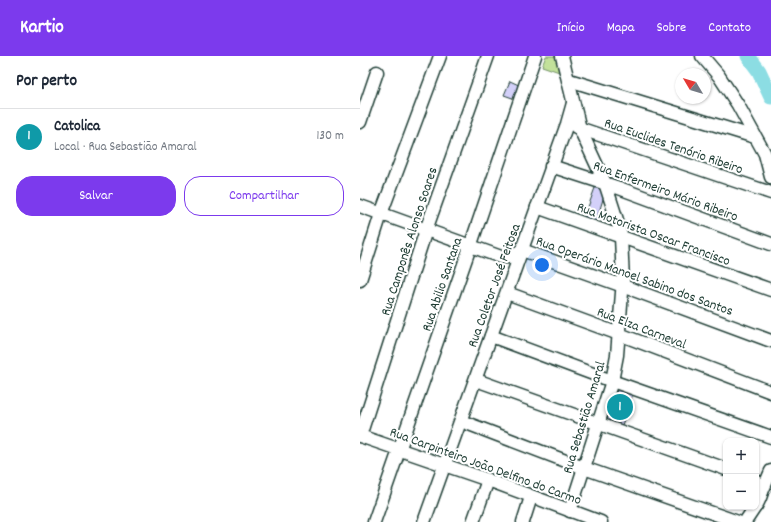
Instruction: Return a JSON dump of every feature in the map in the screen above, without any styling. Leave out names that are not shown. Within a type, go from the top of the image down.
[{"type":"street","points":[[360,280],[381,214],[440,56]]},
{"type":"street","name":"Rua Camponês Alonso Soares","points":[[360,436],[426,230],[488,56]]},
{"type":"street","name":"Rua Abilio Santana","points":[[374,522],[535,56]]},
{"type":"street","points":[[562,56],[574,100]]},
{"type":"street","points":[[702,56],[719,76],[738,105],[765,154],[771,177]]},
{"type":"street","points":[[360,122],[377,72]]},
{"type":"street","points":[[568,80],[755,137]]},
{"type":"street","name":"Rua Coletor José Feitosa","points":[[424,522],[507,293],[567,124],[574,100]]},
{"type":"street","name":"Rua Sebastião Amaral","points":[[570,511],[612,381],[617,355],[623,286],[618,223],[605,183],[580,129],[574,100]]},
{"type":"street","name":"Rua Euclides Tenório Ribeiro","points":[[567,124],[771,193]]},
{"type":"street","name":"Rua Enfermeiro Mário Ribeiro","points":[[551,166],[605,183],[771,244]]},
{"type":"street","points":[[360,206],[470,247],[502,257],[510,257],[522,250]]},
{"type":"street","name":"Rua Motorista Oscar Francisco","points":[[537,207],[766,289]]},
{"type":"street","name":"Rua Operário Manoel Sabino dos Santos","points":[[522,250],[623,286],[771,342]]},
{"type":"street","name":"Rua Elza Carneval","points":[[507,293],[769,391]]},
{"type":"street","points":[[491,336],[612,381],[771,437]]},
{"type":"street","points":[[476,380],[723,468]]},
{"type":"street","points":[[461,421],[584,468],[738,522]]},
{"type":"street","name":"Rua Carpinteiro João Delfino do Carmo","points":[[360,436],[488,480],[601,522]]},
{"type":"street","points":[[760,486],[771,471]]},
{"type":"street","points":[[473,522],[488,480]]},
{"type":"street","points":[[523,522],[531,497]]},
{"type":"street","points":[[745,522],[753,510]]},
{"type":"green space","points":[[546,56],[560,56],[565,74],[542,66]]},
{"type":"building","points":[[510,81],[523,87],[518,100],[504,95]]},
{"type":"building","points":[[596,185],[606,189],[595,226],[583,221]]},
{"type":"building","points":[[618,386],[634,391],[621,428],[606,423]]},
{"type":"waterway","points":[[748,56],[759,71],[771,97]]},
{"type":"place","name":"Catolica","points":[[620,407]]}]
